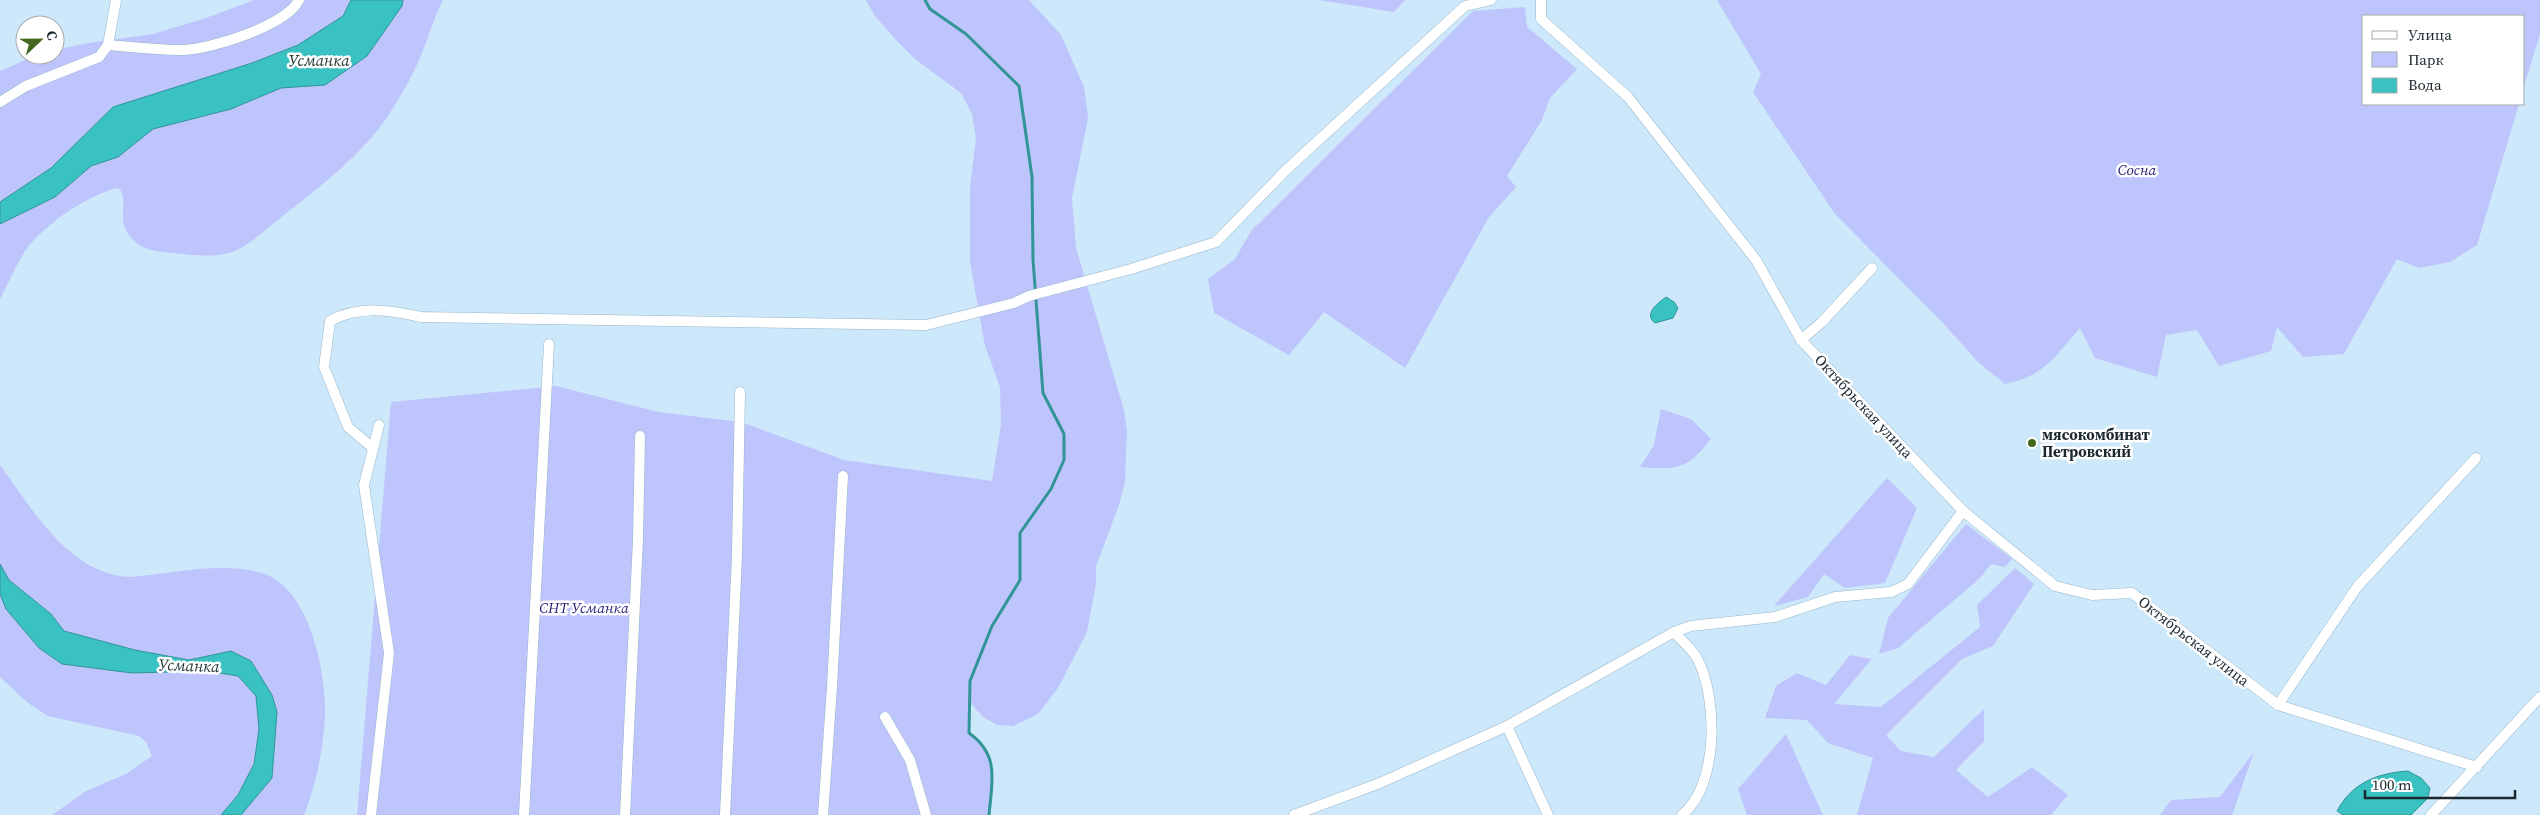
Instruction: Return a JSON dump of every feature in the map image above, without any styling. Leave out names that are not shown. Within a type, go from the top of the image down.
[{"type":"street","points":[[0,102],[26,86],[99,57],[108,45],[116,0]]},
{"type":"street","points":[[108,45],[182,50],[204,47],[258,31],[295,7],[299,0]]},
{"type":"street","points":[[373,448],[348,427],[324,367],[330,321],[344,314],[387,309],[421,317],[926,325],[1014,303],[1036,294],[1131,269],[1216,242],[1286,170],[1464,6],[1491,0]]},
{"type":"street","name":"Октябрьская улица","points":[[1541,0],[1541,18],[1628,97],[1756,260],[1801,340],[1963,511],[2055,586],[2092,595],[2132,593],[2278,705],[2477,767]]},
{"type":"street","points":[[1801,340],[1822,322],[1872,268]]},
{"type":"street","points":[[524,815],[549,344]]},
{"type":"street","points":[[725,815],[737,556],[740,392]]},
{"type":"street","points":[[370,815],[389,653],[364,485],[379,425]]},
{"type":"street","points":[[625,815],[638,539],[640,436]]},
{"type":"street","points":[[2278,705],[2357,587],[2476,458]]},
{"type":"street","points":[[823,815],[832,686],[842,476]]},
{"type":"street","points":[[1294,815],[1380,783],[1507,726],[1674,632],[1691,626],[1775,617],[1835,597],[1891,592],[1908,584],[1963,511]]},
{"type":"street","points":[[1674,632],[1697,658],[1708,686],[1713,731],[1703,786],[1692,807],[1682,815]]},
{"type":"street","points":[[2431,815],[2540,698]]},
{"type":"street","points":[[885,717],[910,760],[926,815]]},
{"type":"street","points":[[1507,726],[1548,815]]},
{"type":"green space","points":[[254,0],[443,0],[419,61],[388,116],[364,146],[336,173],[250,243],[232,252],[210,255],[162,252],[142,247],[134,241],[124,226],[123,196],[120,189],[117,188],[78,205],[41,233],[23,254],[0,299],[0,71],[15,65],[65,65],[65,48],[153,34],[206,18]]},
{"type":"green space","name":"СНТ Усманка","points":[[866,0],[1029,0],[1061,35],[1084,87],[1088,118],[1072,198],[1076,248],[1124,410],[1127,431],[1125,482],[1119,505],[1096,566],[1096,584],[1087,632],[1058,688],[1038,714],[1013,726],[997,725],[983,717],[969,701],[969,733],[986,750],[992,770],[989,815],[357,815],[391,402],[556,386],[658,412],[741,422],[844,460],[992,481],[1001,425],[1000,387],[985,346],[970,262],[970,187],[976,138],[972,114],[961,93],[915,59],[875,16]]},
{"type":"green space","points":[[1319,0],[1405,0],[1394,12]]},
{"type":"green space","name":"Сосна","points":[[1717,0],[2540,0],[2540,34],[2525,83],[2525,15],[2362,15],[2362,105],[2519,105],[2477,245],[2450,262],[2419,268],[2397,259],[2344,354],[2303,357],[2277,327],[2271,351],[2219,366],[2197,330],[2166,335],[2157,377],[2095,358],[2080,328],[2048,364],[2030,376],[2005,384],[1978,362],[1943,323],[1835,214],[1753,92],[1761,74]]},
{"type":"green space","points":[[1525,7],[1527,27],[1577,69],[1550,98],[1542,120],[1507,176],[1516,187],[1489,217],[1405,368],[1324,312],[1289,355],[1214,313],[1208,279],[1235,259],[1251,231],[1473,11]]},
{"type":"green space","points":[[1661,409],[1691,419],[1711,439],[1695,457],[1680,466],[1673,468],[1640,467],[1654,445]]},
{"type":"green space","points":[[0,465],[39,519],[54,536],[70,552],[88,564],[107,573],[129,577],[196,569],[230,568],[262,573],[279,581],[304,614],[319,657],[323,679],[325,718],[323,743],[312,792],[304,815],[52,815],[86,791],[126,774],[152,756],[146,742],[139,736],[48,716],[28,703],[0,677]]},
{"type":"green space","points":[[1887,478],[1917,508],[1885,583],[1845,588],[1824,574],[1808,597],[1774,606]]},
{"type":"green space","points":[[1966,524],[2012,559],[2005,567],[1991,564],[1980,578],[1898,648],[1879,654],[1888,618]]},
{"type":"green space","points":[[2015,568],[2034,584],[1993,646],[1962,659],[1886,735],[1901,751],[1934,757],[1984,709],[1984,741],[1956,770],[1988,797],[2032,767],[2068,795],[2051,815],[1857,815],[1873,758],[1828,743],[1807,720],[1765,718],[1776,686],[1797,673],[1826,685],[1850,655],[1872,659],[1834,704],[1881,707],[1980,627],[1977,605]]},
{"type":"green space","points":[[1786,734],[1823,815],[1747,815],[1738,789]]},
{"type":"green space","points":[[2254,752],[2232,815],[2160,815],[2171,800],[2220,797]]},
{"type":"water","name":"Усманка","points":[[351,0],[403,0],[402,6],[367,56],[325,85],[281,88],[231,109],[153,129],[118,157],[91,166],[55,197],[0,224],[0,202],[51,168],[113,107],[252,63],[298,45],[343,16]]},
{"type":"water","points":[[1666,297],[1674,302],[1678,308],[1673,318],[1655,323],[1652,320],[1651,312]]},
{"type":"water","name":"Усманка","points":[[0,564],[9,580],[51,614],[64,631],[135,650],[189,660],[231,651],[251,661],[272,695],[277,712],[272,778],[241,815],[221,815],[238,795],[254,764],[259,729],[256,696],[238,676],[208,671],[132,673],[62,664],[39,648],[6,609],[0,594]]},
{"type":"water","points":[[2408,771],[2421,778],[2430,788],[2428,798],[2411,815],[2343,815],[2337,811],[2350,793],[2366,781],[2386,774]]},
{"type":"waterway","points":[[925,0],[930,9],[966,34],[1019,86],[1032,177],[1033,260],[1043,393],[1064,434],[1064,460],[1051,489],[1020,533],[1020,580],[992,626],[970,681],[969,733],[986,750],[992,770],[989,815]]},
{"type":"place","name":"мясокомбинат Петровский","points":[[2032,443]]}]
